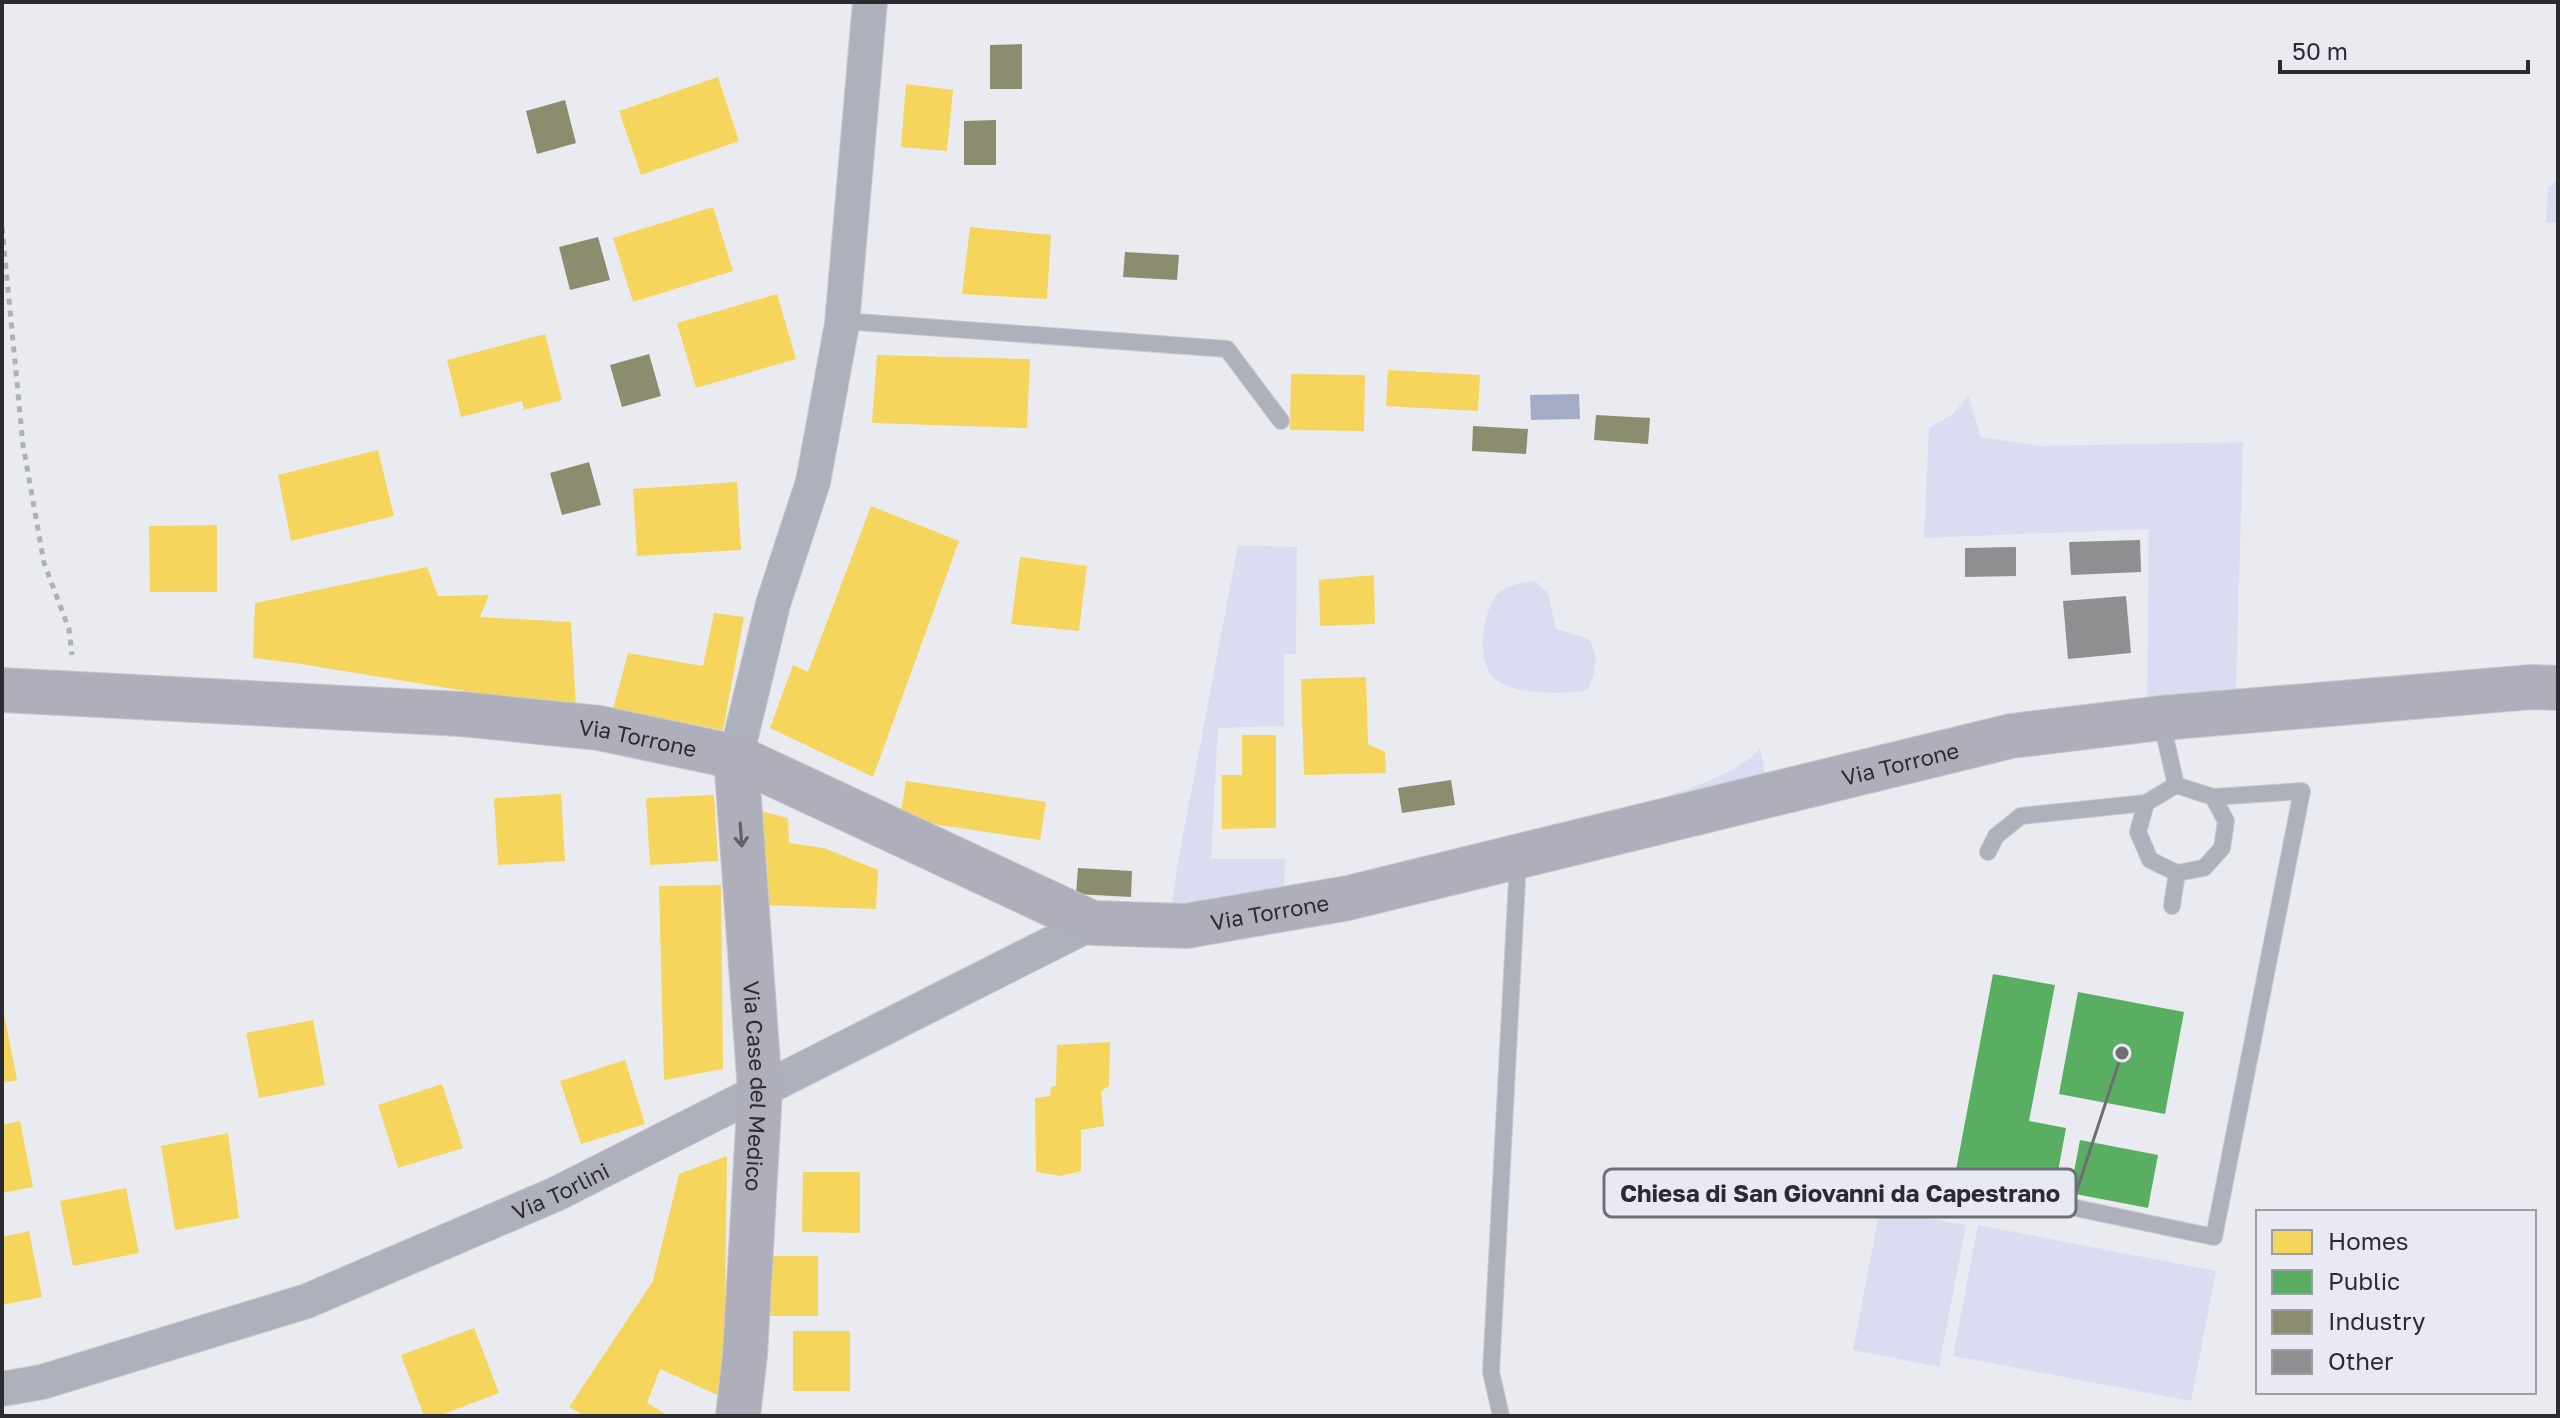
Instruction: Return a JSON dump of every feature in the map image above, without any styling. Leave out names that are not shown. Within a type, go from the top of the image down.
[{"type":"main road","name":"Via Torrone","points":[[2,690],[461,714],[599,728],[736,757],[1092,923],[1186,926],[1348,898],[1997,739],[2161,718],[2532,687],[2558,688]]},
{"type":"main road","name":"Via Case del Medico","points":[[736,757],[760,1091],[745,1355],[738,1416]]},
{"type":"street","points":[[736,757],[773,604],[813,482],[842,324],[870,2]]},
{"type":"street","name":"Via Torlini","points":[[2,1389],[42,1382],[307,1301],[556,1194],[1092,923]]},
{"type":"lane","points":[[842,324],[857,322],[1227,349],[1281,421]]},
{"type":"lane","points":[[2161,718],[2176,785]]},
{"type":"lane","points":[[1971,1186],[2214,1237],[2302,791],[2213,797],[2176,785],[2146,803],[2021,816],[1996,836],[1988,852]]},
{"type":"lane","points":[[2146,803],[2138,832],[2150,860],[2177,873],[2204,868],[2222,848],[2226,821],[2213,797]]},
{"type":"lane","points":[[1501,1416],[1491,1372],[1519,855]]},
{"type":"lane","points":[[2172,906],[2177,873]]},
{"type":"path","points":[[2,227],[23,445],[44,563],[69,629],[78,696]]},
{"type":"shaded area","points":[[2558,179],[2558,223],[2546,222],[2548,188]]},
{"type":"shaded area","points":[[1579,394],[1580,419],[1531,420],[1530,395]]},
{"type":"shaded area","points":[[1968,395],[1981,437],[2040,446],[2243,442],[2236,692],[2147,702],[2149,529],[1924,538],[1929,428],[1953,414]]},
{"type":"shaded area","points":[[1238,545],[1297,547],[1296,654],[1284,654],[1284,726],[1218,728],[1211,859],[1285,859],[1284,896],[1172,907],[1177,867]]},
{"type":"shaded area","points":[[1535,581],[1548,593],[1556,629],[1589,639],[1595,664],[1588,690],[1554,693],[1514,688],[1496,680],[1485,663],[1484,628],[1495,597],[1508,587]]},
{"type":"shaded area","points":[[1760,748],[1765,774],[1598,817],[1708,781],[1747,760]]},
{"type":"shaded area","points":[[1880,1209],[1966,1225],[1939,1367],[1853,1350]]},
{"type":"shaded area","points":[[1978,1225],[2216,1271],[2191,1401],[1953,1356]]},
{"type":"building: Homes","points":[[718,77],[739,141],[641,175],[619,111]]},
{"type":"building: Homes","points":[[906,84],[953,90],[947,151],[901,147]]},
{"type":"building: Homes","points":[[713,207],[733,271],[633,302],[613,238]]},
{"type":"building: Homes","points":[[970,227],[1051,235],[1047,299],[962,294]]},
{"type":"building: Homes","points":[[777,294],[796,359],[696,388],[677,323]]},
{"type":"building: Homes","points":[[545,334],[562,400],[524,410],[522,401],[461,417],[447,360]]},
{"type":"building: Homes","points":[[877,355],[1030,359],[1027,428],[872,423]]},
{"type":"building: Homes","points":[[1388,370],[1480,375],[1478,411],[1386,406]]},
{"type":"building: Homes","points":[[1291,374],[1365,375],[1364,431],[1290,430]]},
{"type":"building: Homes","points":[[378,450],[394,516],[291,541],[278,475]]},
{"type":"building: Homes","points":[[737,482],[741,550],[637,556],[633,489]]},
{"type":"building: Homes","points":[[871,506],[959,541],[873,777],[770,728],[793,665],[808,672]]},
{"type":"building: Homes","points":[[217,525],[217,592],[150,592],[149,526]]},
{"type":"building: Homes","points":[[1020,557],[1087,566],[1079,631],[1011,624]]},
{"type":"building: Homes","points":[[427,567],[438,596],[489,595],[480,617],[571,622],[576,709],[253,658],[255,603]]},
{"type":"building: Homes","points":[[1374,575],[1375,624],[1320,626],[1319,580]]},
{"type":"building: Homes","points":[[714,613],[744,617],[723,730],[613,709],[628,653],[703,666]]},
{"type":"building: Homes","points":[[1366,677],[1368,744],[1385,752],[1386,773],[1304,775],[1301,679]]},
{"type":"building: Homes","points":[[1242,735],[1276,735],[1276,828],[1222,829],[1222,775],[1242,775]]},
{"type":"building: Homes","points":[[906,781],[1046,802],[1040,840],[900,819]]},
{"type":"building: Homes","points":[[561,794],[565,861],[498,865],[494,798]]},
{"type":"building: Homes","points":[[714,795],[718,861],[650,865],[646,798]]},
{"type":"building: Homes","points":[[756,810],[788,818],[789,843],[824,848],[878,870],[876,909],[764,905]]},
{"type":"building: Homes","points":[[721,885],[723,1069],[664,1080],[659,886]]},
{"type":"building: Homes","points":[[2,1010],[17,1080],[2,1083]]},
{"type":"building: Homes","points":[[313,1020],[325,1085],[259,1098],[246,1033]]},
{"type":"building: Homes","points":[[1110,1042],[1109,1086],[1101,1091],[1104,1126],[1081,1130],[1081,1171],[1061,1176],[1036,1172],[1035,1098],[1050,1096],[1051,1087],[1056,1086],[1057,1045]]},
{"type":"building: Homes","points":[[625,1060],[645,1124],[581,1144],[560,1081]]},
{"type":"building: Homes","points":[[442,1084],[463,1148],[398,1168],[378,1105]]},
{"type":"building: Homes","points":[[20,1121],[33,1187],[2,1193],[2,1125]]},
{"type":"building: Homes","points":[[228,1133],[239,1218],[175,1230],[161,1146]]},
{"type":"building: Homes","points":[[727,1156],[724,1398],[660,1369],[647,1403],[669,1416],[585,1416],[569,1407],[653,1281],[679,1174]]},
{"type":"building: Homes","points":[[803,1172],[860,1172],[860,1233],[802,1232]]},
{"type":"building: Homes","points":[[126,1188],[139,1253],[73,1266],[60,1201]]},
{"type":"building: Homes","points":[[29,1231],[42,1297],[2,1305],[2,1237]]},
{"type":"building: Homes","points":[[761,1256],[818,1256],[818,1316],[761,1316]]},
{"type":"building: Homes","points":[[474,1328],[499,1393],[438,1416],[424,1416],[401,1355]]},
{"type":"building: Homes","points":[[793,1331],[850,1331],[850,1391],[793,1391]]},
{"type":"building: Public","points":[[1993,974],[2055,985],[2029,1121],[2066,1128],[2055,1188],[1956,1170]]},
{"type":"building: Public","points":[[2078,992],[2184,1012],[2165,1114],[2059,1094]]},
{"type":"building: Public","points":[[2080,1140],[2158,1155],[2148,1208],[2070,1193]]},
{"type":"building: Industry","points":[[1022,44],[1022,89],[990,89],[990,45]]},
{"type":"building: Industry","points":[[565,100],[576,143],[537,154],[526,111]]},
{"type":"building: Industry","points":[[996,120],[996,165],[964,165],[964,121]]},
{"type":"building: Industry","points":[[598,237],[610,280],[570,290],[559,247]]},
{"type":"building: Industry","points":[[1125,252],[1179,255],[1177,280],[1123,277]]},
{"type":"building: Industry","points":[[649,354],[661,396],[622,407],[610,365]]},
{"type":"building: Industry","points":[[1596,415],[1650,418],[1648,444],[1594,440]]},
{"type":"building: Industry","points":[[1473,426],[1528,429],[1526,454],[1472,451]]},
{"type":"building: Industry","points":[[589,462],[601,505],[562,515],[550,473]]},
{"type":"building: Industry","points":[[1451,780],[1455,805],[1402,813],[1398,788]]},
{"type":"building: Industry","points":[[1078,868],[1132,871],[1131,897],[1076,894]]},
{"type":"building: Other","points":[[2140,540],[2141,572],[2071,575],[2069,542]]},
{"type":"building: Other","points":[[2016,547],[2016,576],[1965,577],[1965,548]]},
{"type":"building: Other","points":[[2126,596],[2131,653],[2068,659],[2063,601]]},
{"type":"place","name":"Chiesa di San Giovanni da Capestrano","points":[[2122,1053]]}]
